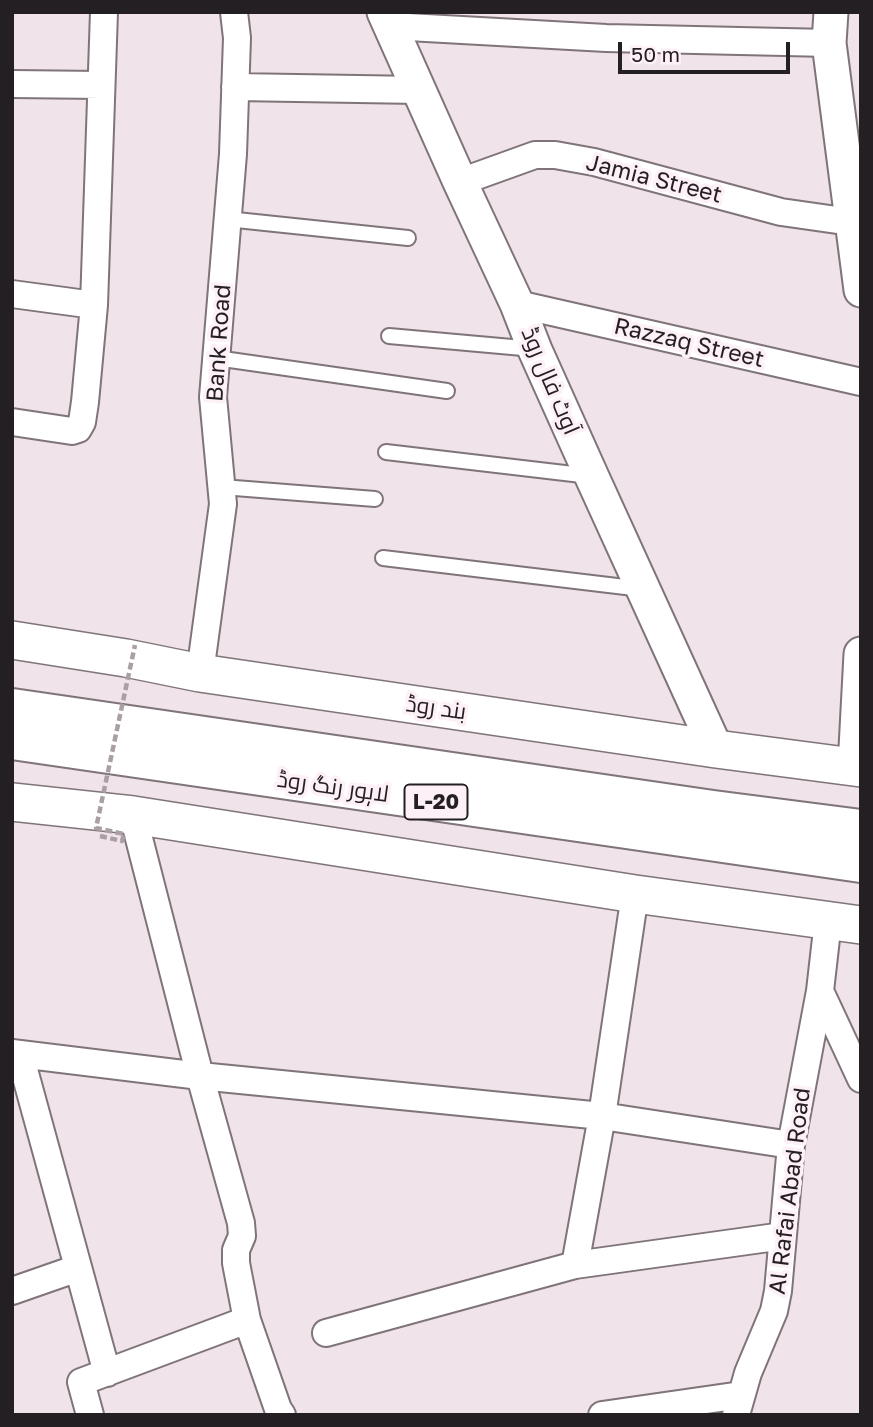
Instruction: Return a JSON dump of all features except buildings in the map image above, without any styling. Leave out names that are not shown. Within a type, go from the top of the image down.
[{"type":"highway","name":"لاہور رنگ روڈ","points":[[13,733],[699,808],[861,829]]},
{"type":"highway","name":"لاہور رنگ روڈ","points":[[13,733],[861,863]]},
{"type":"main road","name":"بند روڈ","points":[[12,640],[127,658],[200,673],[858,768]]},
{"type":"main road","points":[[12,802],[133,815],[635,894],[844,923]]},
{"type":"street","points":[[12,422],[64,430],[78,429],[82,422],[94,305],[104,12]]},
{"type":"street","name":"Bank Road","points":[[200,673],[223,504],[213,397],[233,154],[237,38],[234,12]]},
{"type":"street","points":[[387,19],[606,38],[830,27],[861,290]]},
{"type":"street","name":"آوٹ فال روڈ","points":[[387,19],[716,749]]},
{"type":"street","points":[[12,84],[101,85]]},
{"type":"street","points":[[235,87],[419,90]]},
{"type":"street","name":"Jamia Street","points":[[460,182],[535,155],[555,155],[594,162],[781,212],[855,235]]},
{"type":"street","points":[[12,294],[94,305]]},
{"type":"street","name":"Razzaq Street","points":[[517,304],[861,382]]},
{"type":"street","points":[[858,768],[861,654]]},
{"type":"street","points":[[133,815],[241,1223],[242,1236],[236,1250],[236,1263],[247,1320],[282,1415]]},
{"type":"street","points":[[575,1265],[602,1116],[635,894]]},
{"type":"street","name":"Al Rafai Abad Road","points":[[739,1405],[752,1359],[774,1311],[791,1145],[820,991],[844,923]]},
{"type":"street","points":[[820,991],[861,1079]]},
{"type":"street","points":[[107,1373],[16,1054],[200,1076],[602,1116],[791,1145]]},
{"type":"street","points":[[326,1333],[575,1265],[783,1236]]},
{"type":"street","points":[[12,1291],[78,1268]]},
{"type":"street","points":[[90,1415],[81,1382],[247,1320]]},
{"type":"street","points":[[601,1415],[739,1405]]},
{"type":"lane","points":[[227,219],[408,238]]},
{"type":"lane","points":[[389,336],[535,349]]},
{"type":"lane","points":[[216,358],[446,391]]},
{"type":"lane","points":[[386,452],[592,477]]},
{"type":"lane","points":[[222,488],[375,499]]},
{"type":"lane","points":[[383,558],[642,589]]},
{"type":"path","points":[[100,836],[122,841],[124,834],[96,828],[135,645]]}]
